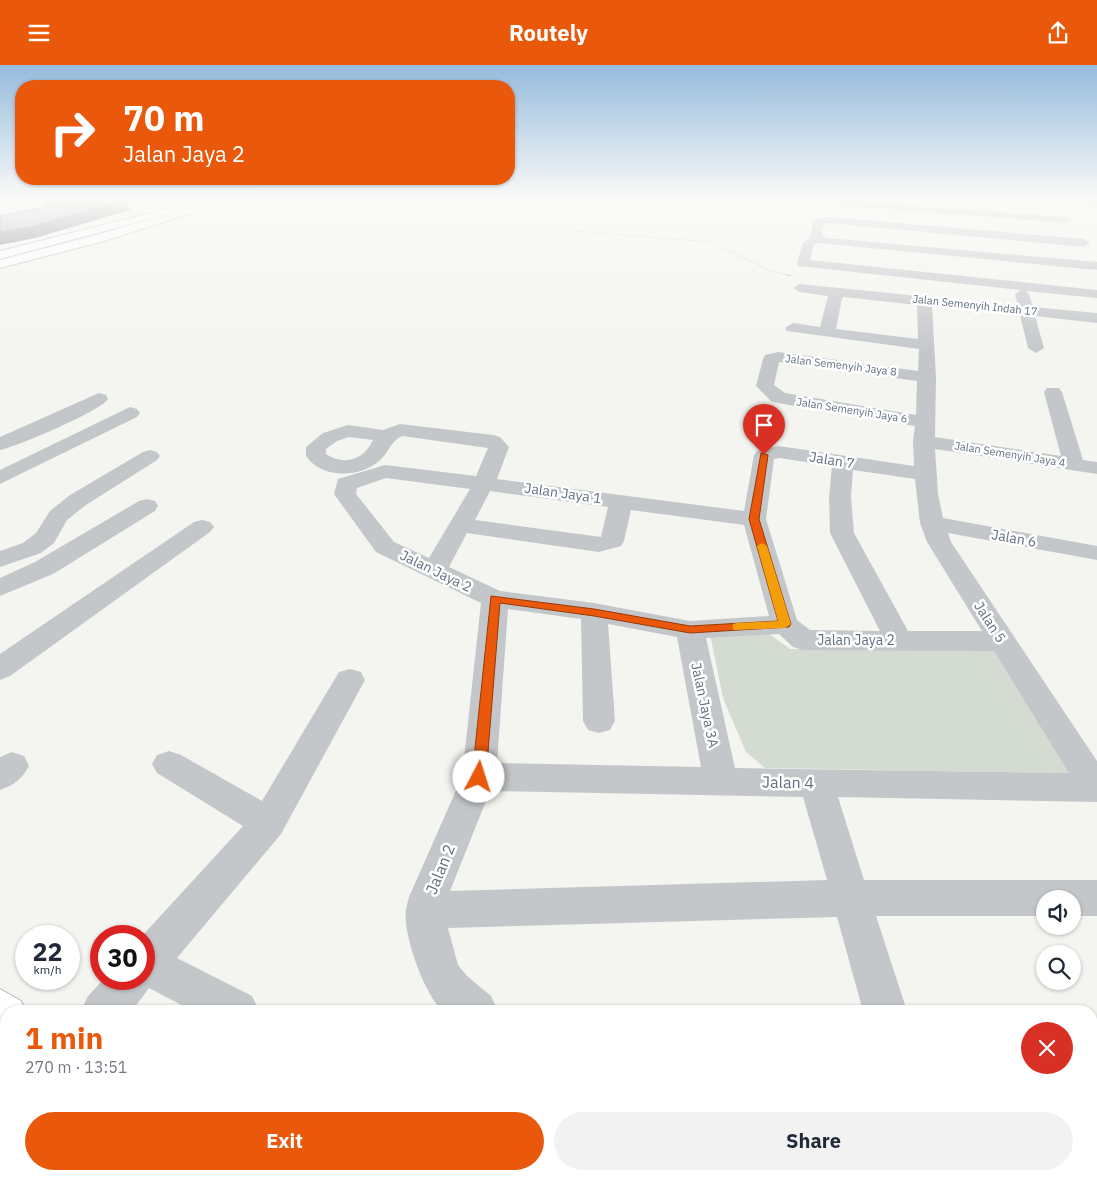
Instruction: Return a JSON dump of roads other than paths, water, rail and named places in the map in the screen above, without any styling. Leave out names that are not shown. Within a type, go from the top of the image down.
[{"type":"main road","points":[[0,257],[23,251]]},
{"type":"main road","points":[[0,265],[65,251]]},
{"type":"street","points":[[806,251],[803,263],[821,270],[1022,295],[1097,302]]},
{"type":"street","points":[[935,251],[1097,265]]},
{"type":"street","points":[[1089,251],[1097,265]]},
{"type":"street","points":[[956,253],[960,280]]},
{"type":"street","points":[[821,270],[960,280],[1097,294]]},
{"type":"street","name":"Jalan Semenyih Indah 17","points":[[800,288],[1097,318]]},
{"type":"street","points":[[817,361],[834,296],[847,293]]},
{"type":"street","points":[[1022,295],[1036,348]]},
{"type":"street","name":"Jalan 5","points":[[924,300],[927,377],[924,474],[932,523],[939,542],[1096,787]]},
{"type":"street","points":[[792,328],[926,347]]},
{"type":"street","name":"Jalan Semenyih Jaya 8","points":[[779,398],[765,386],[771,359],[789,358],[817,361],[927,377]]},
{"type":"street","points":[[1053,392],[1074,464]]},
{"type":"street","name":"Jalan Semenyih Jaya 6","points":[[779,398],[924,431]]},
{"type":"street","points":[[0,444],[82,409],[99,399]]},
{"type":"street","points":[[0,478],[130,413]]},
{"type":"street","points":[[385,436],[400,430],[492,441],[499,447],[484,483],[435,569]]},
{"type":"street","name":"Jalan Semenyih Jaya 4","points":[[924,431],[1097,468]]},
{"type":"street","name":"Jalan 7","points":[[785,624],[754,519],[764,455],[780,452],[924,474]]},
{"type":"street","points":[[0,559],[32,548],[45,539],[58,516],[78,500],[150,457]]},
{"type":"street","points":[[843,462],[840,497],[842,533],[898,639]]},
{"type":"street","name":"Jalan Jaya 1","points":[[372,474],[385,471],[754,519]]},
{"type":"street","name":"Jalan Jaya 2","points":[[372,474],[346,484],[345,494],[384,547],[435,569],[459,583],[495,599],[594,612],[690,629],[785,624],[803,640],[1002,641]]},
{"type":"street","points":[[460,525],[599,545],[612,541],[621,501]]},
{"type":"street","points":[[0,588],[44,568],[147,506]]},
{"type":"street","name":"Jalan 6","points":[[932,523],[1097,553]]},
{"type":"street","points":[[0,669],[202,527]]},
{"type":"street","name":"Jalan 2","points":[[469,1005],[449,987],[434,953],[426,910],[428,897],[479,777],[495,599]]},
{"type":"street","points":[[594,612],[599,721]]},
{"type":"street","name":"Jalan Jaya 3A","points":[[690,629],[721,781]]},
{"type":"street","points":[[155,952],[268,823],[350,680]]},
{"type":"street","points":[[169,764],[268,823]]},
{"type":"street","name":"Jalan 4","points":[[479,777],[1096,787]]},
{"type":"street","points":[[816,782],[883,1005]]},
{"type":"street","points":[[426,910],[851,898],[1097,898]]},
{"type":"street","points":[[155,975],[223,1005]]},
{"type":"street","points":[[109,1005],[122,990]]}]
